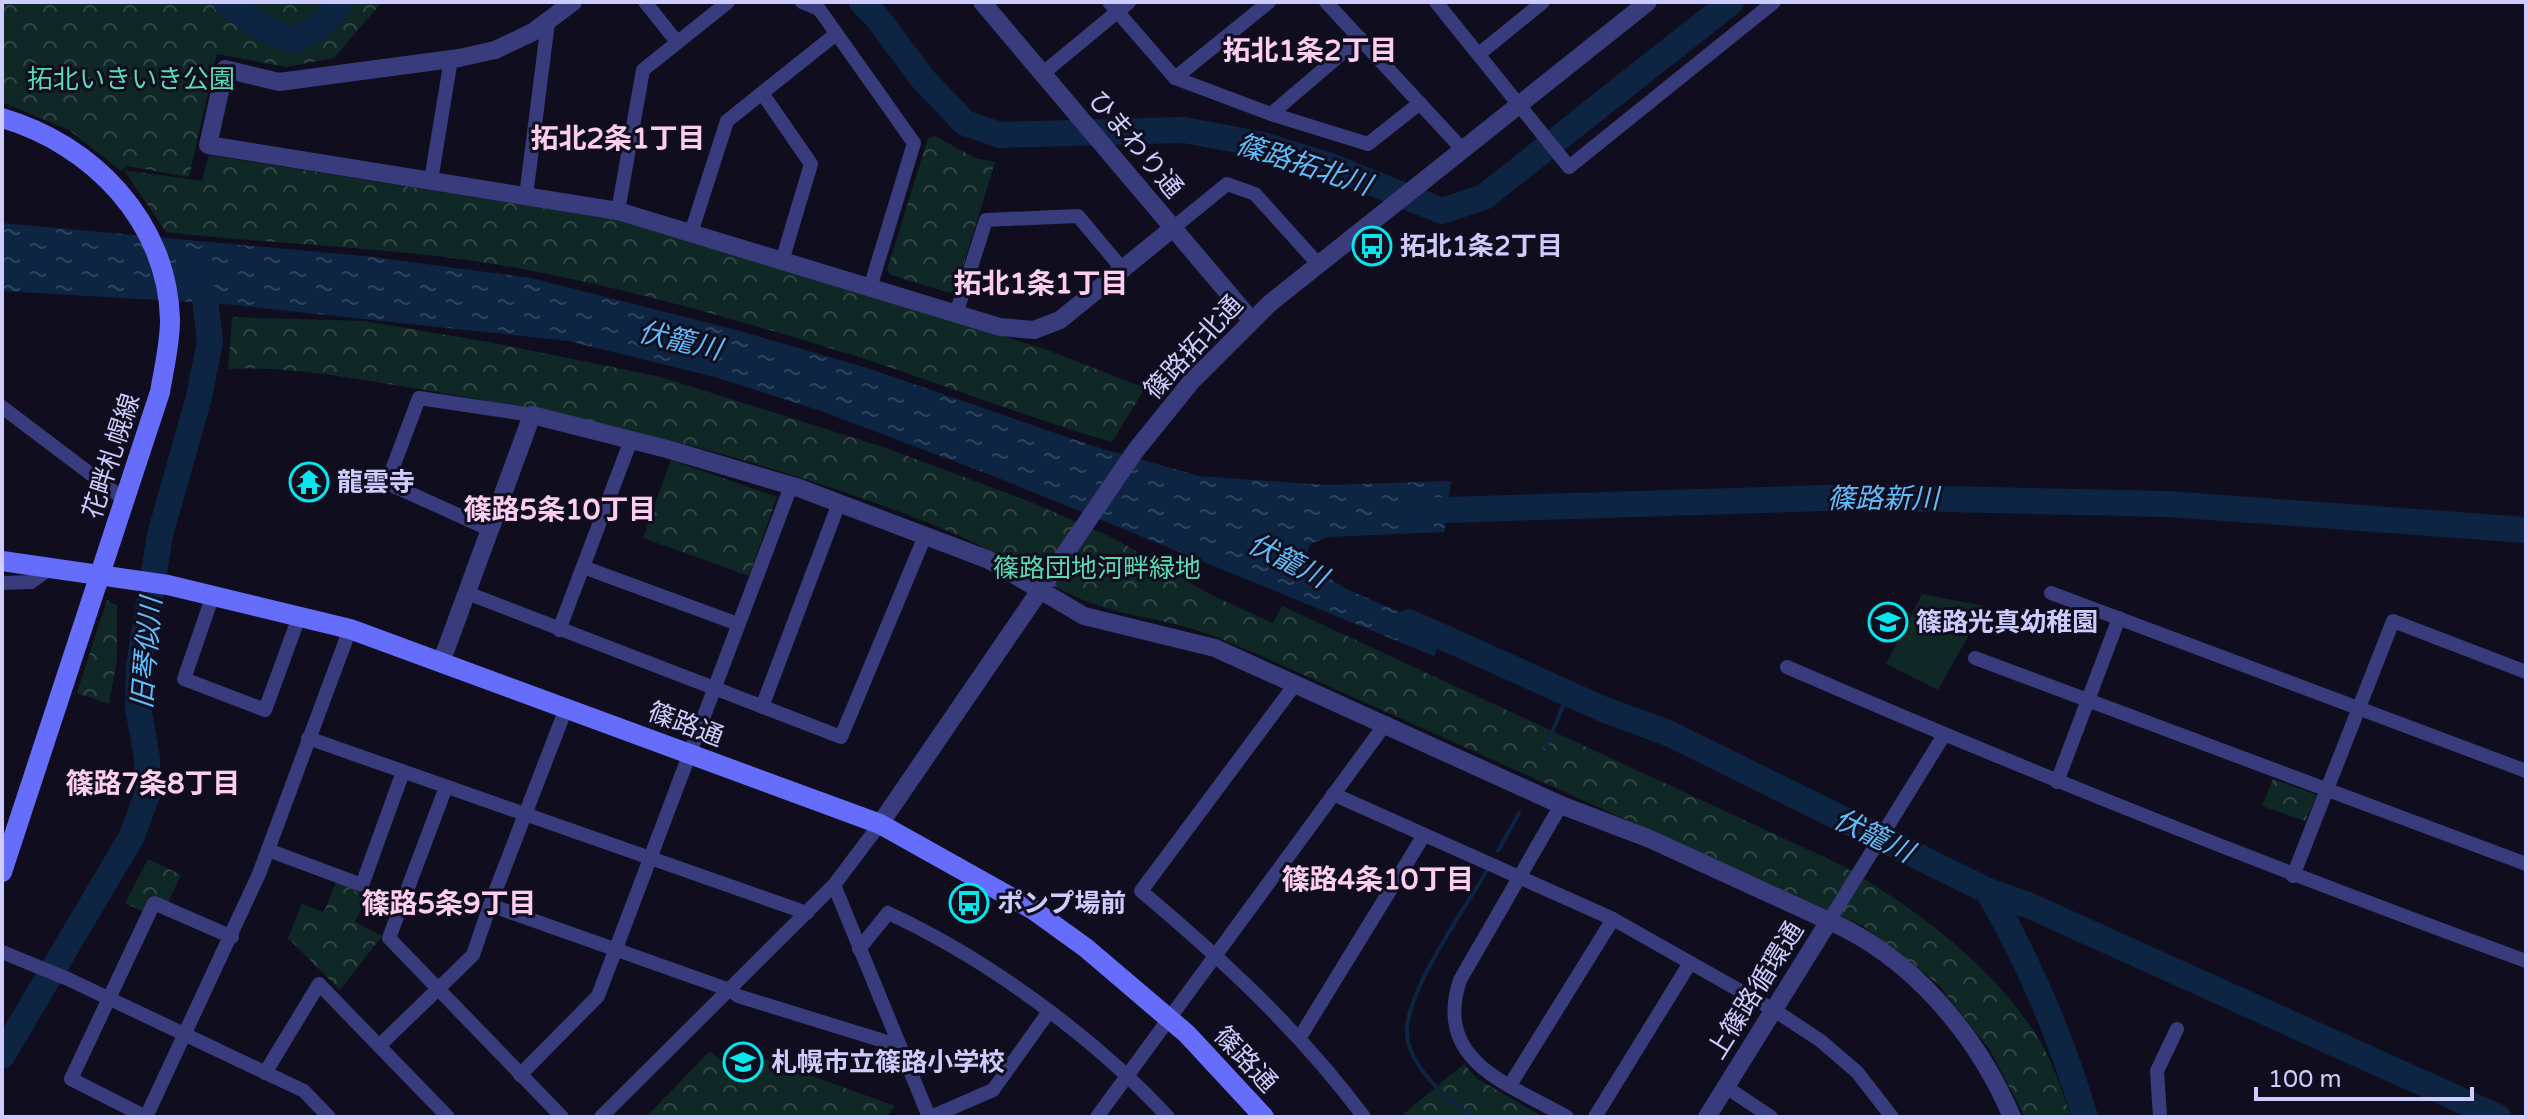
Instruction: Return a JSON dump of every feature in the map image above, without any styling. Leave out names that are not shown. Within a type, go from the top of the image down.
[{"type":"main road","name":"花畔札幌線","points":[[2,118],[57,140],[79,153],[115,185],[144,229],[164,282],[170,322],[160,392],[101,573],[9,829],[2,872]]},
{"type":"main road","name":"篠路通","points":[[3,560],[168,585],[350,629],[442,660],[880,824],[1032,909],[1169,1017],[1264,1117]]},
{"type":"street","points":[[573,2],[548,22],[495,50],[451,59],[279,82],[225,69],[208,145],[618,211],[1000,327],[1034,330],[1060,320],[1124,271],[1227,184],[1255,194],[1319,265]]},
{"type":"street","points":[[645,2],[677,42]]},
{"type":"street","points":[[618,211],[643,70],[728,2]]},
{"type":"street","points":[[802,2],[819,9],[914,143],[870,288]]},
{"type":"street","name":"ひまわり通","points":[[982,2],[1251,320]]},
{"type":"street","points":[[1175,78],[1269,2]]},
{"type":"street","points":[[1326,2],[1463,150]]},
{"type":"street","points":[[1436,2],[1569,167],[1774,2]]},
{"type":"street","points":[[1479,54],[1543,2]]},
{"type":"street","name":"篠路拓北通","points":[[880,824],[1163,418],[1251,320],[1648,2]]},
{"type":"street","points":[[1042,74],[1119,5],[1175,78],[1271,114],[1368,144],[1420,103]]},
{"type":"street","points":[[526,196],[548,22]]},
{"type":"street","points":[[691,233],[727,121],[836,34]]},
{"type":"street","points":[[1271,114],[1360,38]]},
{"type":"street","points":[[431,180],[451,59]]},
{"type":"street","points":[[762,93],[811,164],[782,261]]},
{"type":"street","points":[[956,314],[986,220],[1078,216],[1124,271]]},
{"type":"street","points":[[489,529],[387,483],[419,398],[532,415],[631,440],[839,503],[989,560],[1084,616],[1215,648],[1561,805],[1650,839],[1829,921],[1944,735]]},
{"type":"street","points":[[2,407],[125,500]]},
{"type":"street","points":[[442,660],[532,415]]},
{"type":"street","points":[[559,630],[631,440]]},
{"type":"street","points":[[520,1075],[598,996],[791,486]]},
{"type":"street","points":[[762,707],[839,503]]},
{"type":"street","points":[[467,593],[841,737],[925,536]]},
{"type":"street","points":[[2,583],[31,582],[52,567]]},
{"type":"street","points":[[583,567],[738,624]]},
{"type":"street","points":[[2051,593],[2526,771]]},
{"type":"street","points":[[213,595],[184,679],[265,710],[299,617]]},
{"type":"street","points":[[2057,782],[2119,618]]},
{"type":"street","points":[[2293,876],[2393,621],[2526,672]]},
{"type":"street","points":[[232,937],[154,903],[71,1079],[146,1117],[232,937],[268,850],[350,629]]},
{"type":"street","points":[[1975,658],[2526,864]]},
{"type":"street","points":[[1787,667],[2057,782],[2293,876],[2526,961]]},
{"type":"street","points":[[1296,683],[1141,891],[1215,953],[1300,1037],[1364,1117]]},
{"type":"street","points":[[379,1046],[473,955],[567,706]]},
{"type":"street","points":[[1097,1117],[1386,723]]},
{"type":"street","points":[[308,738],[807,913]]},
{"type":"street","points":[[268,850],[362,885],[403,772]]},
{"type":"street","points":[[446,787],[389,938],[562,1117]]},
{"type":"street","points":[[1333,794],[1613,919],[1774,1010],[1821,1041],[1857,1072],[1892,1117]]},
{"type":"street","points":[[1561,805],[1522,878],[1460,980],[1452,1005],[1461,1045],[1472,1060],[1567,1117]]},
{"type":"street","points":[[601,1117],[834,885],[880,824]]},
{"type":"street","points":[[1300,1037],[1424,835]]},
{"type":"street","points":[[834,885],[930,1117],[993,1090],[1048,1013]]},
{"type":"street","points":[[490,905],[730,990],[738,996],[900,1046]]},
{"type":"street","points":[[859,949],[888,913],[917,926],[1018,990],[1127,1076],[1168,1117]]},
{"type":"street","points":[[1510,1085],[1613,919]]},
{"type":"street","name":"上篠路循環通","points":[[1707,1117],[1829,921],[1890,958],[1931,993],[1973,1043],[2012,1117]]},
{"type":"street","points":[[2,952],[63,977],[304,1091],[328,1117]]},
{"type":"street","points":[[1595,1117],[1690,963]]},
{"type":"street","points":[[265,1073],[319,984],[448,1117]]},
{"type":"street","points":[[2160,1117],[2157,1071],[2177,1029]]},
{"type":"street","points":[[1726,1087],[1771,1117]]},
{"type":"green space","name":"拓北いきいき公園","points":[[2,2],[382,2],[334,58],[286,67],[217,54],[189,177],[127,166],[121,171],[69,130],[2,102]]},
{"type":"green space","points":[[935,136],[975,158],[995,162],[956,289],[950,293],[891,275],[887,270],[928,138]]},
{"type":"green space","points":[[209,155],[618,220],[1042,348],[1145,388],[1112,442],[824,346],[617,289],[533,271],[442,257],[166,232],[124,170],[202,181]]},
{"type":"green space","name":"篠路団地河畔緑地","points":[[232,317],[364,321],[489,342],[661,377],[886,448],[1031,502],[1115,539],[1211,595],[1273,623],[1282,606],[1837,863],[1865,879],[1946,936],[2016,1007],[2046,1053],[2071,1117],[2025,1117],[1990,1050],[1938,984],[1863,926],[1255,653],[1193,629],[1096,605],[948,531],[882,505],[748,461],[610,426],[471,398],[315,373],[228,369]]},
{"type":"green space","points":[[671,460],[777,497],[749,576],[643,538]]},
{"type":"green space","points":[[1922,594],[1985,606],[1938,690],[1886,664]]},
{"type":"green space","points":[[107,600],[117,606],[117,659],[109,704],[77,693]]},
{"type":"green space","points":[[2273,779],[2317,795],[2305,821],[2262,806]]},
{"type":"green space","points":[[148,859],[181,875],[168,902],[151,895],[142,911],[125,903]]},
{"type":"green space","points":[[336,882],[368,896],[355,922],[382,936],[340,990],[288,938],[302,904],[324,912]]},
{"type":"green space","name":"札幌市立篠路小学校","points":[[710,1051],[731,1069],[748,1053],[895,1106],[886,1117],[646,1117]]},
{"type":"green space","points":[[1464,1064],[1476,1078],[1543,1117],[1400,1117]]},
{"type":"water","points":[[2,223],[374,257],[531,278],[740,331],[867,368],[1093,446],[1199,476],[1325,485],[1451,481],[1444,532],[1328,537],[1310,544],[1304,562],[1346,589],[1444,631],[1434,656],[996,477],[821,411],[715,377],[568,341],[225,304],[2,291]]},
{"type":"waterway","name":"篠路拓北川","points":[[226,2],[263,28],[293,40],[318,28],[341,2]]},
{"type":"waterway","name":"篠路拓北川","points":[[862,2],[923,79],[965,123],[1000,135],[1184,130],[1259,144],[1333,167],[1442,211],[1484,197],[1731,2]]},
{"type":"waterway","name":"旧琴似川","points":[[2,1056],[132,836],[148,792],[147,758],[138,707],[139,666],[160,535],[199,397],[210,341],[205,299],[196,269]]},
{"type":"waterway","name":"篠路新川","points":[[1414,511],[1857,497],[2168,504],[2526,530]]},
{"type":"waterway","name":"伏籠川","points":[[1409,622],[1605,710],[1668,733],[1988,891],[2028,905],[2498,1117]]},
{"type":"waterway","points":[[1546,747],[1568,694]]},
{"type":"waterway","points":[[1498,851],[1519,813]]},
{"type":"waterway","points":[[1475,1117],[1429,1080],[1412,1054],[1407,1027],[1428,970],[1486,872]]},
{"type":"waterway","points":[[1988,891],[2043,1001],[2085,1117]]},
{"type":"place","name":"拓北1条2丁目","points":[[1372,246]]},
{"type":"place","name":"龍雲寺","points":[[309,482]]},
{"type":"place","name":"篠路光真幼稚園","points":[[1888,622]]},
{"type":"place","name":"ポンプ場前","points":[[969,903]]},
{"type":"place","name":"札幌市立篠路小学校","points":[[743,1062]]},
{"type":"district","name":"拓北1条2丁目","points":[[1310,50]]},
{"type":"district","name":"拓北2条1丁目","points":[[618,138]]},
{"type":"district","name":"拓北1条1丁目","points":[[1041,283]]},
{"type":"district","name":"篠路5条10丁目","points":[[560,509]]},
{"type":"district","name":"篠路7条8丁目","points":[[153,783]]},
{"type":"district","name":"篠路4条10丁目","points":[[1378,879]]},
{"type":"district","name":"篠路5条9丁目","points":[[449,903]]}]
